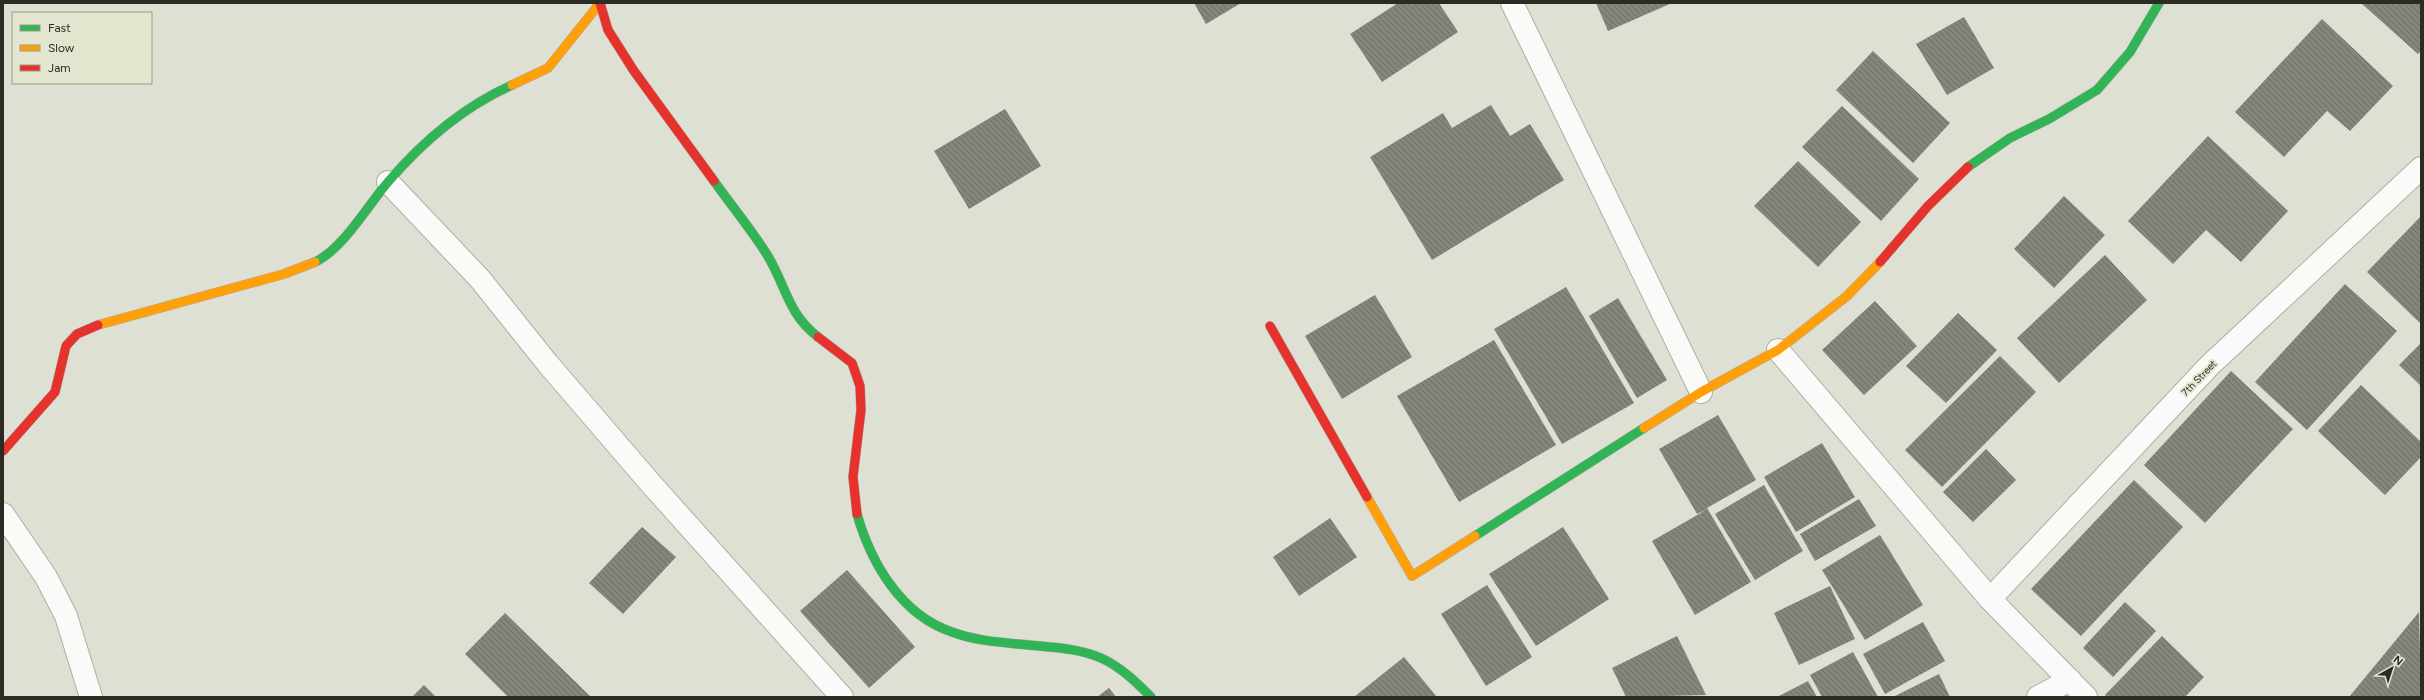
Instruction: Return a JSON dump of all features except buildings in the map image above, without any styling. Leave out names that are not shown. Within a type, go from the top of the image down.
[{"type":"street","points":[[3,451],[54,392],[66,346],[77,334],[108,321],[284,274],[317,261],[344,237],[388,182],[415,152],[447,123],[494,93],[548,68],[600,3]]},
{"type":"street","points":[[600,3],[608,30],[634,71],[766,253],[782,283],[790,306],[804,326],[852,364],[857,372],[862,409],[853,459],[854,506],[866,544],[897,594],[927,622],[959,636],[994,642],[1049,646],[1101,658],[1128,674],[1151,697]]},
{"type":"street","points":[[1512,3],[1700,392]]},
{"type":"street","points":[[1270,326],[1412,576],[1700,392],[1778,350],[1847,296],[1886,256],[1928,206],[1971,164],[2010,138],[2049,119],[2097,90],[2130,52],[2159,3]]},
{"type":"street","name":"7th Street","points":[[1990,599],[2209,366],[2421,168]]},
{"type":"street","points":[[388,182],[480,279],[548,364],[652,485],[842,697]]},
{"type":"street","points":[[1778,350],[1990,599],[2086,697]]},
{"type":"street","points":[[3,514],[46,577],[66,616],[91,697]]},
{"type":"street","points":[[2038,697],[2070,680]]},
{"type":"traffic: fast","points":[[1968,167],[2010,138],[2049,119],[2097,90],[2130,52],[2159,3]]},
{"type":"traffic: fast","points":[[315,262],[325,256],[345,237],[401,167],[430,139],[460,115],[512,85]]},
{"type":"traffic: fast","points":[[714,181],[754,235],[773,264],[799,318],[818,337]]},
{"type":"traffic: fast","points":[[1475,536],[1644,428]]},
{"type":"traffic: fast","points":[[857,514],[871,551],[891,585],[903,600],[934,624],[960,635],[976,639],[1060,648],[1091,654],[1122,670],[1151,697]]},
{"type":"traffic: slow","points":[[512,85],[548,68],[600,3]]},
{"type":"traffic: slow","points":[[98,325],[284,274],[315,262]]},
{"type":"traffic: slow","points":[[1644,428],[1701,392],[1778,350],[1847,296],[1880,262]]},
{"type":"traffic: slow","points":[[1367,497],[1412,576],[1475,536]]},
{"type":"traffic: jam","points":[[600,3],[608,30],[634,71],[714,181]]},
{"type":"traffic: jam","points":[[1880,262],[1928,206],[1968,167]]},
{"type":"traffic: jam","points":[[3,451],[55,392],[66,346],[77,334],[98,325]]},
{"type":"traffic: jam","points":[[1270,326],[1367,497]]},
{"type":"traffic: jam","points":[[818,337],[852,363],[860,386],[861,410],[853,477],[857,514]]}]
